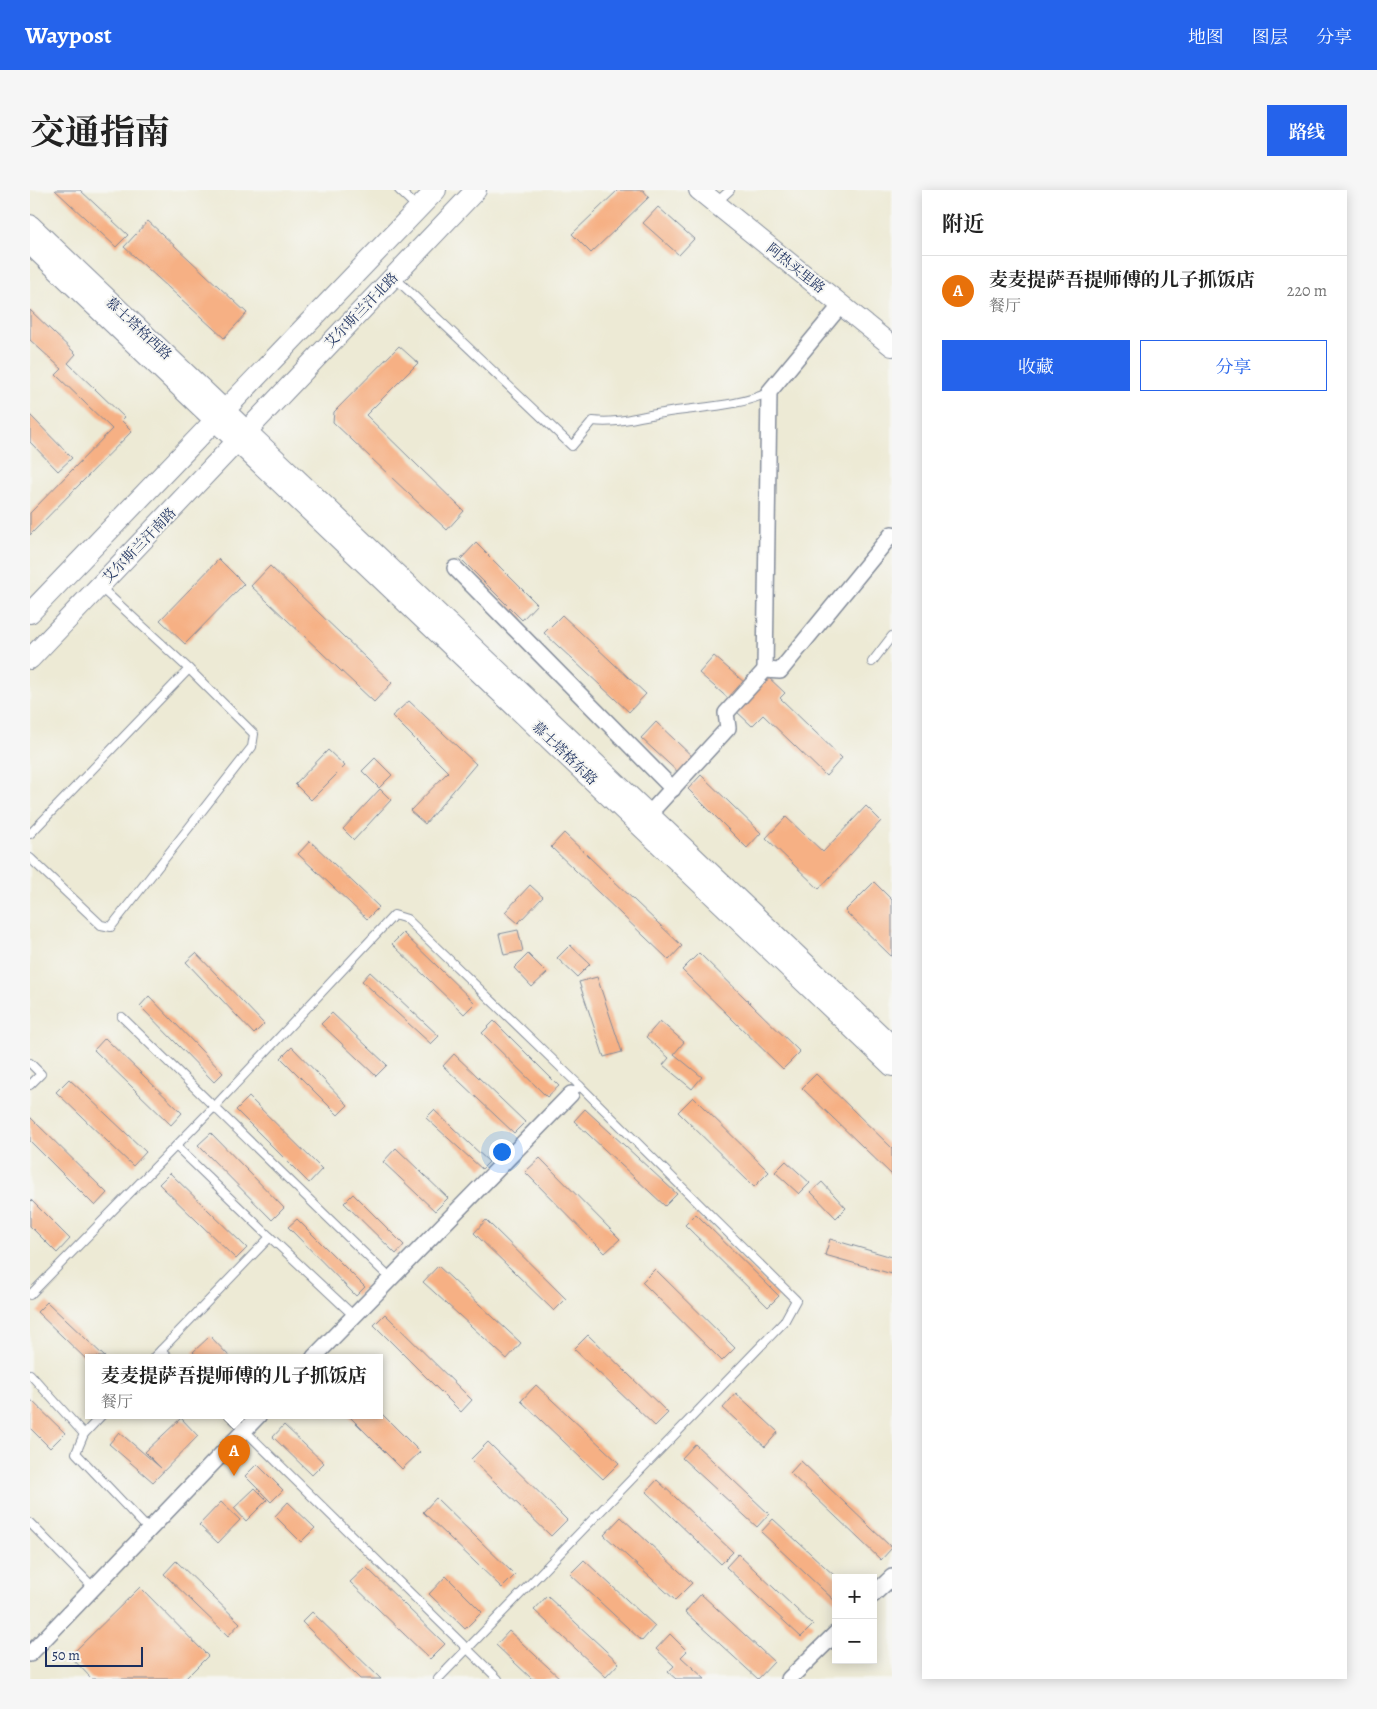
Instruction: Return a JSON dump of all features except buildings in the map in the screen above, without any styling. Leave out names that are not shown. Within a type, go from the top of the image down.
[{"type":"main road","name":"艾尔斯兰汗北路","points":[[220,416],[436,190]]},
{"type":"main road","name":"艾尔斯兰汗北路","points":[[242,436],[476,190]]},
{"type":"main road","name":"阿热买里路","points":[[699,190],[723,197],[841,305],[892,346]]},
{"type":"main road","name":"慕士塔格西路","points":[[30,225],[220,416]]},
{"type":"main road","name":"慕士塔格西路","points":[[30,244],[242,436]]},
{"type":"main road","points":[[30,613],[220,416]]},
{"type":"main road","name":"艾尔斯兰汗南路","points":[[30,659],[242,436]]},
{"type":"main road","name":"慕士塔格东路","points":[[242,436],[649,814],[892,1046]]},
{"type":"main road","name":"慕士塔格东路","points":[[242,436],[892,1066]]},
{"type":"street","points":[[649,814],[728,728],[726,713],[765,670],[769,392],[841,305]]},
{"type":"street","points":[[765,670],[780,671],[892,534]]},
{"type":"street","points":[[455,568],[673,789]]},
{"type":"street","points":[[317,1354],[576,1090]]},
{"type":"street","points":[[30,1654],[255,1419]]},
{"type":"street","points":[[877,1591],[892,1577]]},
{"type":"street","points":[[789,1679],[832,1637]]},
{"type":"lane","points":[[399,190],[419,208]]},
{"type":"lane","points":[[393,277],[572,446],[593,421],[611,423],[660,413],[754,400],[769,392]]},
{"type":"lane","points":[[30,858],[100,925],[111,927],[252,747],[254,734],[189,669],[99,586]]},
{"type":"lane","points":[[872,662],[892,636]]},
{"type":"lane","points":[[30,834],[189,669]]},
{"type":"lane","points":[[30,1295],[214,1107],[394,915],[407,919],[576,1090],[796,1300],[784,1322],[438,1679]]},
{"type":"lane","points":[[122,1017],[390,1278]]},
{"type":"lane","points":[[30,1063],[41,1074],[30,1085]]},
{"type":"lane","points":[[176,1146],[354,1316]]},
{"type":"lane","points":[[157,1354],[270,1237]]},
{"type":"lane","points":[[161,1350],[165,1354]]},
{"type":"lane","points":[[30,1374],[84,1434]]},
{"type":"lane","points":[[98,1419],[84,1434],[76,1453],[149,1530]]},
{"type":"lane","points":[[233,1419],[498,1679]]},
{"type":"lane","points":[[30,1523],[94,1588]]},
{"type":"place","name":"麦麦提萨吾提师傅的儿子抓饭店","points":[[234,1476]]}]
